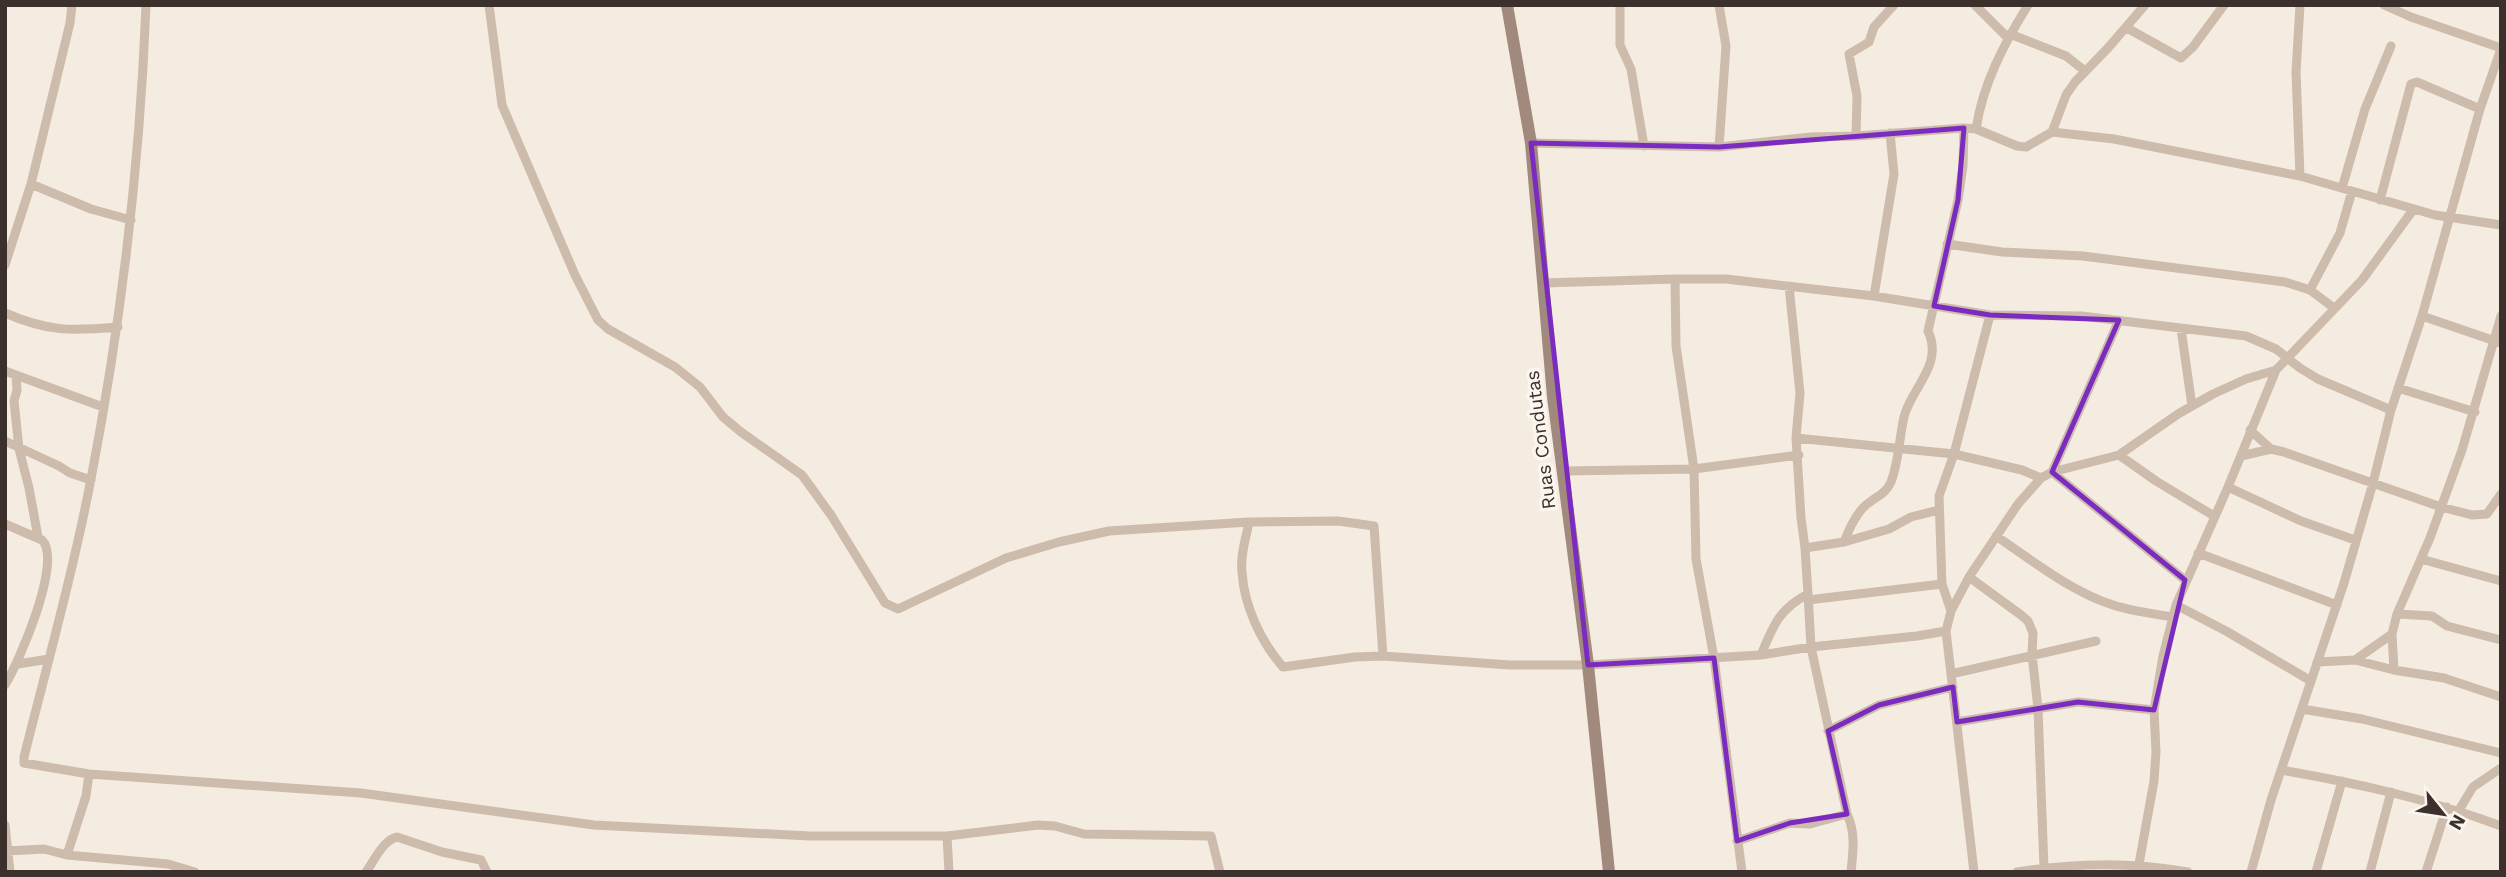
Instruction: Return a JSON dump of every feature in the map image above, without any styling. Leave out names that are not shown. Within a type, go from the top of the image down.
[{"type":"street","points":[[5,265],[8,242],[31,184],[68,34],[72,5]]},
{"type":"street","points":[[146,5],[131,220],[118,327],[91,480],[23,761],[27,765],[89,774],[361,793],[594,825],[810,836],[947,836],[1038,825],[1055,826],[1084,834],[1211,836],[1220,872]]},
{"type":"street","points":[[489,5],[502,104],[597,320],[675,367],[700,387],[723,416],[741,432],[802,475],[889,606],[898,609],[903,607],[1006,558],[1109,531],[1249,522],[1338,521],[1374,526],[1383,656]]},
{"type":"street","name":"Ruas Condutas","points":[[1507,5],[1531,143],[1553,397],[1588,665],[1609,872]]},
{"type":"street","points":[[1620,5],[1620,45],[1633,80],[1644,146]]},
{"type":"street","points":[[1719,5],[1726,47],[1719,146]]},
{"type":"street","points":[[1856,136],[1857,96],[1849,54],[1869,42],[1874,27],[1894,5]]},
{"type":"street","points":[[1975,5],[2009,36],[2066,55],[2085,71]]},
{"type":"street","points":[[1976,129],[1988,82],[2009,36],[2028,5]]},
{"type":"street","points":[[2052,132],[2066,95],[2145,5]]},
{"type":"street","points":[[2127,28],[2181,58],[2193,47],[2224,5]]},
{"type":"street","points":[[2300,5],[2296,72],[2300,176]]},
{"type":"street","points":[[2250,872],[2281,770],[2337,605],[2373,483],[2391,410],[2421,316],[2480,109],[2501,48],[2384,5]]},
{"type":"street","points":[[2310,290],[2340,233],[2365,109],[2391,47]]},
{"type":"street","points":[[2380,200],[2411,84],[2417,82],[2480,109]]},
{"type":"street","points":[[1531,143],[1719,146],[1811,137],[1964,128],[1976,129],[2017,146],[2026,147],[2052,132],[2114,139],[2300,176],[2413,210],[2501,225]]},
{"type":"street","points":[[1844,542],[1868,502],[1878,498],[1889,488],[1896,467],[1907,405],[1922,384],[1928,366],[1933,345],[1927,331],[1959,188],[1964,128]]},
{"type":"street","points":[[1874,296],[1894,174],[1890,133]]},
{"type":"street","points":[[31,184],[91,209],[131,220]]},
{"type":"street","points":[[2139,864],[2154,781],[2154,710],[2173,617],[2185,580],[2228,487],[2276,370],[2362,280],[2413,210]]},
{"type":"street","points":[[1947,244],[2002,252],[2083,256],[2285,282],[2310,290],[2334,308]]},
{"type":"street","points":[[1675,279],[1676,346],[1695,469],[1696,559],[1714,658],[1742,872]]},
{"type":"street","points":[[1543,283],[1726,279],[1874,296],[1990,315],[2082,316],[2246,336],[2267,344],[2327,383],[2391,410]]},
{"type":"street","points":[[1789,286],[1800,393],[1796,438],[1811,647],[1851,823],[1854,843],[1851,872]]},
{"type":"street","points":[[5,313],[51,329],[118,327]]},
{"type":"street","points":[[1951,611],[1942,584],[1939,510],[1942,484],[1954,454],[1990,315]]},
{"type":"street","points":[[2421,316],[2497,342]]},
{"type":"street","points":[[2394,670],[2392,634],[2397,614],[2421,559],[2475,412],[2497,342],[2501,316]]},
{"type":"street","points":[[2052,472],[2119,320]]},
{"type":"street","points":[[2180,329],[2192,406]]},
{"type":"street","points":[[1974,872],[1946,631],[1951,611],[1969,577],[2040,478],[2052,472],[2119,455],[2192,406],[2246,379],[2276,370]]},
{"type":"street","points":[[5,371],[103,407]]},
{"type":"street","points":[[16,377],[14,401],[19,449],[38,537]]},
{"type":"street","points":[[17,390],[29,382]]},
{"type":"street","points":[[2398,388],[2475,412]]},
{"type":"street","points":[[2250,430],[2271,449]]},
{"type":"street","points":[[1796,438],[1954,454],[2009,466],[2040,478]]},
{"type":"street","points":[[5,441],[69,473],[91,480]]},
{"type":"street","points":[[2241,456],[2271,449],[2295,454],[2441,507],[2483,516],[2491,511],[2501,494]]},
{"type":"street","points":[[1564,471],[1695,469],[1799,455]]},
{"type":"street","points":[[2119,455],[2214,516]]},
{"type":"street","points":[[2052,472],[2185,580]]},
{"type":"street","points":[[2228,487],[2301,521],[2355,540]]},
{"type":"street","points":[[1805,548],[1844,542],[1889,528],[1911,517],[1939,510]]},
{"type":"street","points":[[1249,522],[1242,562],[1247,601],[1266,646],[1283,667],[1354,657],[1383,656],[1510,665],[1588,665],[1761,655],[1946,631]]},
{"type":"street","points":[[5,524],[38,537],[46,544],[45,579],[30,631],[18,664],[5,685]]},
{"type":"street","points":[[1996,536],[2062,580],[2096,598],[2130,610],[2173,617]]},
{"type":"street","points":[[2198,552],[2337,605]]},
{"type":"street","points":[[2421,559],[2501,580]]},
{"type":"street","points":[[1969,577],[2028,621],[2033,633],[2044,868]]},
{"type":"street","points":[[1761,655],[1779,616],[1798,599],[1942,584]]},
{"type":"street","points":[[2176,605],[2311,681]]},
{"type":"street","points":[[2397,614],[2432,616],[2447,626],[2501,640]]},
{"type":"street","points":[[2355,660],[2392,634]]},
{"type":"street","points":[[1951,674],[2096,641]]},
{"type":"street","points":[[18,664],[49,659]]},
{"type":"street","points":[[2317,662],[2355,660],[2444,678],[2501,697]]},
{"type":"street","points":[[1828,731],[1879,705],[1953,687]]},
{"type":"street","points":[[1957,722],[2085,702],[2154,710]]},
{"type":"street","points":[[2302,709],[2375,722],[2501,753]]},
{"type":"street","points":[[2459,810],[2473,787],[2501,768]]},
{"type":"street","points":[[2281,770],[2391,792],[2459,810],[2501,826]]},
{"type":"street","points":[[68,855],[86,796],[89,774]]},
{"type":"street","points":[[2316,872],[2342,781]]},
{"type":"street","points":[[2370,872],[2391,792]]},
{"type":"street","points":[[2426,872],[2447,807]]},
{"type":"street","points":[[1737,841],[1790,823],[1810,824],[1847,814]]},
{"type":"street","points":[[5,825],[9,872]]},
{"type":"street","points":[[947,836],[949,872]]},
{"type":"street","points":[[366,872],[391,838],[397,837],[442,852],[475,857],[481,860],[487,872]]},
{"type":"street","points":[[7,851],[44,849],[68,855],[168,864],[194,872]]},
{"type":"street","points":[[2018,872],[2044,868],[2139,864],[2149,869],[2188,872]]},
{"type":"highlighted area","points":[[1964,128],[1958,200],[1934,306],[1990,315],[2119,320],[2052,472],[2185,580],[2154,710],[2078,702],[1957,722],[1953,687],[1879,705],[1828,731],[1847,814],[1790,823],[1737,841],[1714,658],[1588,665],[1531,143],[1719,147]]}]
